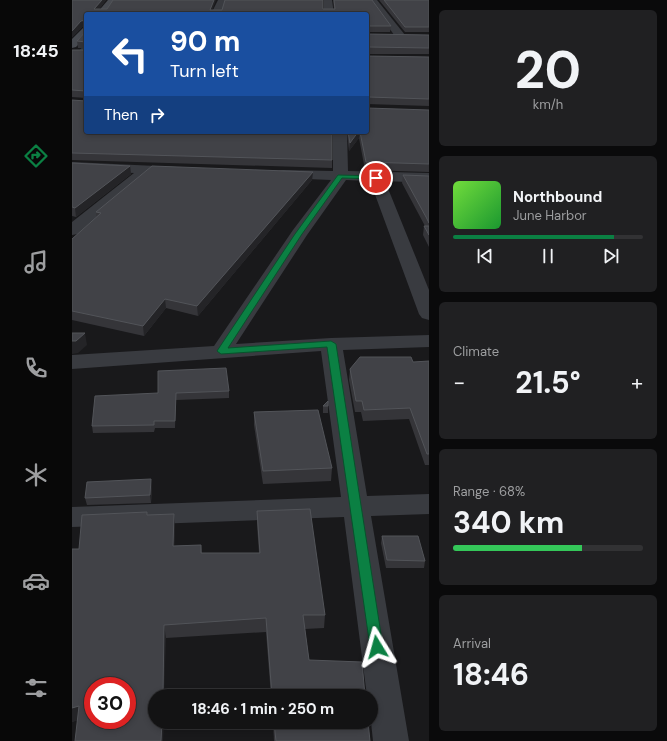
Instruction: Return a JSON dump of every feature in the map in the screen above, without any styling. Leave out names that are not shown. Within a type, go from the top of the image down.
[{"type":"street","points":[[102,12],[113,0]]},
{"type":"street","points":[[217,12],[222,0]]},
{"type":"street","points":[[328,0],[329,12]]},
{"type":"street","points":[[373,0],[400,37]]},
{"type":"street","points":[[74,50],[84,33]]},
{"type":"street","points":[[387,36],[415,37]]},
{"type":"street","points":[[221,351],[299,234],[341,176],[340,134]]},
{"type":"street","points":[[72,166],[193,171]]},
{"type":"street","points":[[72,230],[147,170]]},
{"type":"street","points":[[271,174],[376,178],[429,178]]},
{"type":"street","points":[[376,178],[429,314]]},
{"type":"street","points":[[72,362],[331,344],[429,340]]},
{"type":"street","points":[[331,344],[391,741]]},
{"type":"street","points":[[72,517],[429,504]]},
{"type":"building","points":[[72,0],[102,0],[94,9],[107,9],[113,0],[214,0],[210,10],[222,10],[225,0],[323,0],[323,9],[335,9],[334,0],[372,0],[391,26],[369,26],[369,12],[84,12],[84,20],[81,21],[72,31]]},
{"type":"building","points":[[384,0],[429,0],[429,27],[405,27]]},
{"type":"building","points":[[84,33],[84,42],[77,41]]},
{"type":"building","points":[[369,34],[429,35],[429,48],[369,47]]},
{"type":"building","points":[[72,50],[84,50],[84,91],[72,90]]},
{"type":"building","points":[[369,56],[429,57],[429,99],[369,97]]},
{"type":"building","points":[[72,100],[84,101],[84,134],[332,134],[332,160],[72,153]]},
{"type":"building","points":[[369,108],[429,110],[429,164],[366,162],[360,134],[369,134]]},
{"type":"building","points":[[348,134],[357,134],[350,143]]},
{"type":"building","points":[[72,163],[130,166],[75,208],[72,207]]},
{"type":"building","points":[[152,166],[313,172],[197,306],[165,299],[143,326],[72,311],[72,239],[101,213],[96,212]]},
{"type":"building","points":[[403,175],[429,176],[429,223],[426,217]]},
{"type":"building","points":[[424,226],[429,226],[429,235]]},
{"type":"building","points":[[72,333],[85,333],[76,341],[72,341]]},
{"type":"building","points":[[360,357],[411,357],[413,362],[429,361],[429,454],[427,454],[410,408],[364,410],[362,401],[356,401],[350,369]]},
{"type":"building","points":[[226,368],[229,391],[176,393],[175,421],[154,421],[154,425],[92,426],[95,396],[158,393],[158,371]]},
{"type":"building","points":[[328,401],[328,406],[323,406]]},
{"type":"building","points":[[318,410],[332,468],[263,471],[254,412]]},
{"type":"building","points":[[151,479],[150,495],[85,498],[87,482]]},
{"type":"building","points":[[310,509],[325,615],[303,615],[309,660],[362,662],[364,689],[271,689],[266,618],[164,625],[163,689],[148,689],[148,729],[162,729],[161,741],[75,741],[79,706],[72,708],[72,549],[79,549],[82,515],[147,512],[147,515],[174,514],[173,546],[201,545],[201,553],[260,553],[257,511]]},
{"type":"building","points":[[382,536],[418,536],[425,561],[387,560]]},
{"type":"building","points":[[275,729],[369,729],[370,741],[276,741]]},
{"type":"waterway","points":[[72,62],[84,47]]},
{"type":"route","points":[[376,178],[341,176],[299,234],[221,351],[331,344],[377,647]]}]
